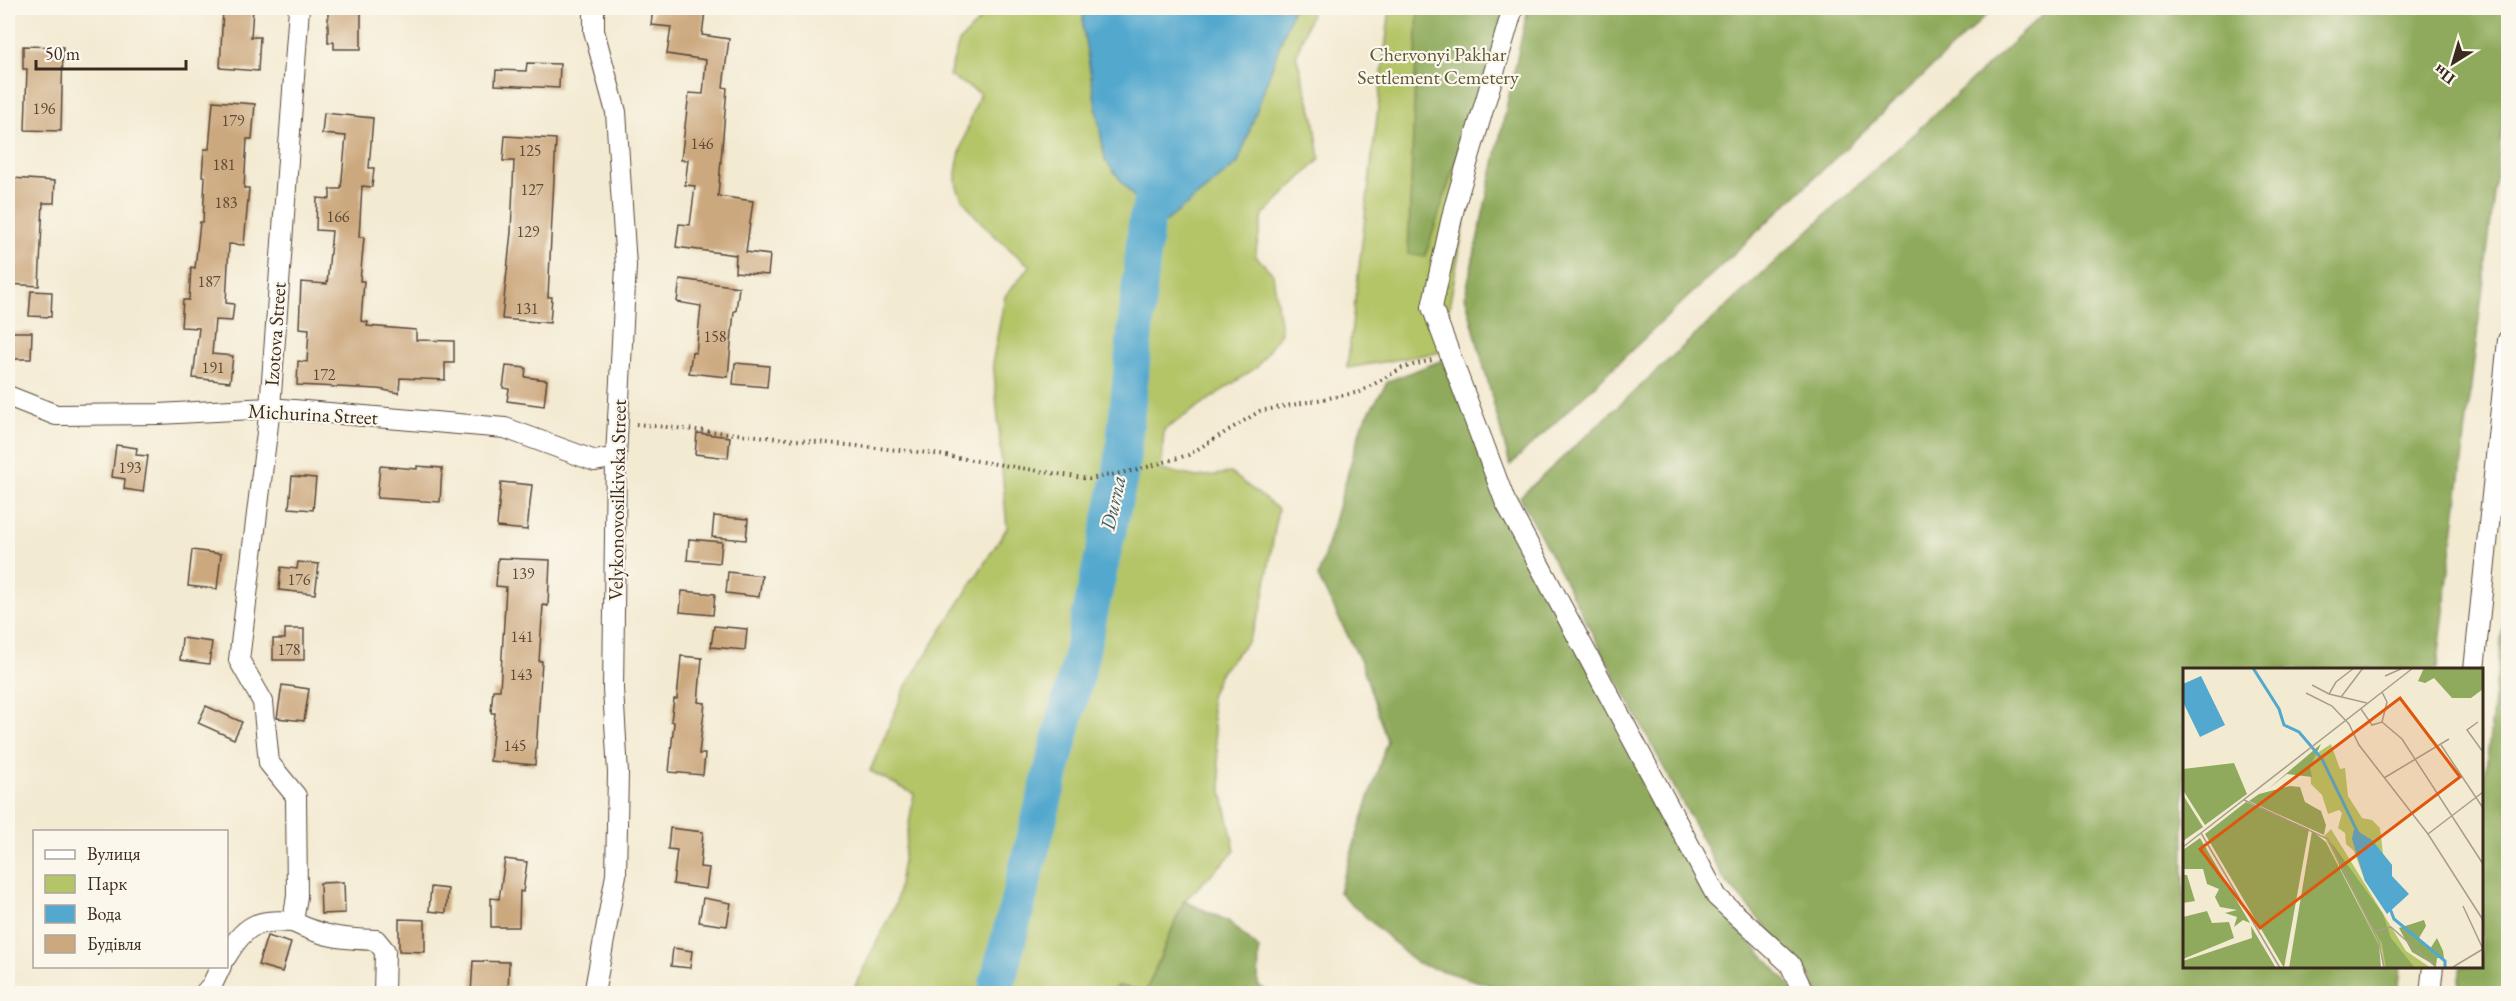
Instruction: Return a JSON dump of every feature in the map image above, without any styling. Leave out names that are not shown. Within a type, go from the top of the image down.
[{"type":"street","name":"Izotova Street","points":[[293,922],[297,896],[296,796],[269,763],[263,702],[239,660],[270,408],[299,8]]},
{"type":"street","name":"Velykonovosilkivska Street","points":[[594,8],[594,31],[616,112],[626,266],[616,457],[613,689],[618,773],[616,875],[594,993]]},
{"type":"street","points":[[1513,8],[1454,208],[1432,307],[1505,501],[1717,897],[1790,964],[1804,993]]},
{"type":"street","points":[[2474,668],[2508,340]]},
{"type":"street","name":"Michurina Street","points":[[8,396],[56,415],[159,414],[270,408],[505,428],[595,461],[616,457]]},
{"type":"street","points":[[228,954],[249,927],[272,921],[293,922],[310,930],[343,939],[376,940],[385,951],[384,993]]},
{"type":"street","points":[[204,993],[212,985],[220,968]]},
{"type":"street","points":[[2430,993],[2433,968]]},
{"type":"path","points":[[618,422],[928,453],[1089,479],[1137,470],[1188,455],[1260,411],[1360,392],[1402,368],[1450,355]]},
{"type":"green space","points":[[992,8],[1313,8],[1296,56],[1314,118],[1320,159],[1263,215],[1255,255],[1273,274],[1281,332],[1257,367],[1164,430],[1161,470],[1197,477],[1231,473],[1278,509],[1262,607],[1248,641],[1220,673],[1210,696],[1222,791],[1235,851],[1184,901],[1146,992],[1118,986],[1107,994],[851,994],[896,903],[914,794],[870,771],[906,686],[1007,528],[993,359],[1005,296],[1030,266],[986,227],[959,191],[956,181],[958,162],[980,93],[949,76],[959,42]]},
{"type":"green space","name":"Chervonyi Pakhar Settlement Cemetery","points":[[1390,8],[1503,8],[1441,352],[1347,368]]},
{"type":"green space","points":[[1418,8],[1505,8],[1425,257],[1408,254]]},
{"type":"green space","points":[[1528,8],[1994,8],[1510,465],[1465,296]]},
{"type":"green space","points":[[2050,8],[2508,8],[2508,78],[2437,668],[2183,668],[2183,968],[2401,968],[2398,993],[1818,993],[1811,978],[1722,877],[1520,497]]},
{"type":"green space","points":[[1443,360],[1702,889],[1797,993],[1517,993],[1416,963],[1339,892],[1387,741],[1362,664],[1318,577],[1362,424],[1388,381]]},
{"type":"green space","points":[[2508,585],[2508,993],[2457,993],[2461,968],[2483,968],[2483,792]]},
{"type":"green space","points":[[1184,901],[1228,921],[1259,949],[1258,985],[1269,993],[1107,993],[1118,986],[1146,991]]},
{"type":"water","points":[[1083,8],[1293,8],[1238,163],[1158,228],[1105,160],[1083,29]]},
{"type":"building","points":[[223,8],[253,9],[251,37],[260,37],[258,71],[220,68]]},
{"type":"building","points":[[653,8],[687,8],[705,11],[702,35],[729,39],[723,87],[727,88],[718,196],[753,201],[746,252],[770,255],[768,275],[735,272],[736,255],[676,247],[679,224],[690,225],[695,186],[685,185],[688,160],[681,160],[689,93],[703,94],[706,60],[667,54],[671,27],[651,25]]},
{"type":"building","points":[[328,10],[361,11],[361,49],[334,49],[334,42],[328,43]]},
{"type":"building","points":[[23,46],[63,47],[61,131],[25,130],[27,69],[23,69]]},
{"type":"building","points":[[527,63],[560,64],[559,88],[495,85],[496,70],[526,71]]},
{"type":"building","points":[[213,101],[255,104],[252,139],[247,139],[244,188],[249,188],[244,245],[229,244],[226,303],[234,304],[232,321],[215,320],[212,354],[233,356],[230,382],[193,378],[199,328],[181,327],[183,300],[189,300],[191,267],[195,268],[200,222],[203,222],[204,149],[209,149]]},
{"type":"building","points":[[324,113],[373,118],[369,168],[374,168],[372,187],[362,186],[359,237],[364,237],[360,281],[364,281],[361,321],[368,322],[367,326],[416,330],[416,340],[454,341],[454,363],[445,363],[445,380],[400,378],[399,393],[378,389],[297,385],[298,361],[307,362],[309,329],[299,328],[301,282],[327,284],[332,231],[316,230],[317,198],[330,199],[330,189],[341,189],[346,136],[322,134]]},
{"type":"building","points":[[505,136],[556,139],[548,297],[552,297],[550,323],[502,319],[511,232],[514,161],[503,161]]},
{"type":"building","points":[[12,178],[55,181],[54,203],[43,203],[39,286],[8,284],[8,213],[10,213]]},
{"type":"building","points":[[680,279],[739,287],[736,311],[734,311],[728,377],[689,373],[692,352],[696,353],[701,306],[677,302]]},
{"type":"building","points":[[31,291],[52,292],[51,317],[29,316]]},
{"type":"building","points":[[8,332],[32,332],[31,359],[8,359]]},
{"type":"building","points":[[735,363],[769,366],[767,387],[733,384]]},
{"type":"building","points":[[506,366],[526,368],[525,377],[547,380],[544,406],[507,401],[509,389],[503,388]]},
{"type":"building","points":[[697,433],[730,437],[728,458],[695,454]]},
{"type":"building","points":[[116,445],[137,448],[136,455],[148,456],[143,492],[124,489],[125,479],[112,477]]},
{"type":"building","points":[[380,466],[417,469],[417,466],[442,468],[440,502],[377,498]]},
{"type":"building","points":[[292,476],[316,478],[313,510],[289,508]]},
{"type":"building","points":[[501,482],[532,485],[527,530],[497,527]]},
{"type":"building","points":[[714,516],[748,519],[746,540],[712,537]]},
{"type":"building","points":[[689,539],[722,542],[720,563],[687,560]]},
{"type":"building","points":[[192,550],[221,554],[217,589],[188,586]]},
{"type":"building","points":[[498,558],[550,560],[548,606],[543,605],[535,765],[490,761],[495,713],[491,713],[493,690],[500,690],[506,587],[496,586]]},
{"type":"building","points":[[298,562],[319,564],[315,594],[279,590],[281,567],[297,569]]},
{"type":"building","points":[[728,572],[762,576],[759,597],[726,593]]},
{"type":"building","points":[[682,591],[715,594],[713,615],[680,612]]},
{"type":"building","points":[[714,626],[747,629],[745,650],[711,647]]},
{"type":"building","points":[[285,629],[304,629],[304,660],[273,660],[273,639],[285,639]]},
{"type":"building","points":[[182,638],[212,642],[209,664],[180,660]]},
{"type":"building","points":[[681,656],[702,658],[698,702],[705,703],[699,754],[705,754],[703,775],[669,772],[674,722],[671,721],[674,699],[677,699]]},
{"type":"building","points":[[282,685],[309,689],[304,721],[277,718]]},
{"type":"building","points":[[206,706],[242,722],[234,739],[198,723]]},
{"type":"building","points":[[670,828],[703,832],[700,867],[709,868],[706,889],[673,884],[677,850],[668,849]]},
{"type":"building","points":[[505,859],[527,862],[523,892],[520,891],[519,927],[491,927],[491,898],[499,899]]},
{"type":"building","points":[[344,882],[345,913],[321,914],[320,883]]},
{"type":"building","points":[[431,887],[448,889],[446,913],[429,911]]},
{"type":"building","points":[[703,898],[731,903],[727,926],[699,922]]},
{"type":"building","points":[[399,919],[425,920],[425,952],[399,951]]},
{"type":"building","points":[[267,936],[291,943],[282,972],[258,965]]},
{"type":"building","points":[[673,948],[692,951],[690,968],[671,966]]},
{"type":"building","points":[[473,961],[509,962],[508,993],[471,993]]},
{"type":"waterway","name":"Durna","points":[[998,994],[997,984],[1079,664],[1121,472],[1146,223],[1159,169]]}]
